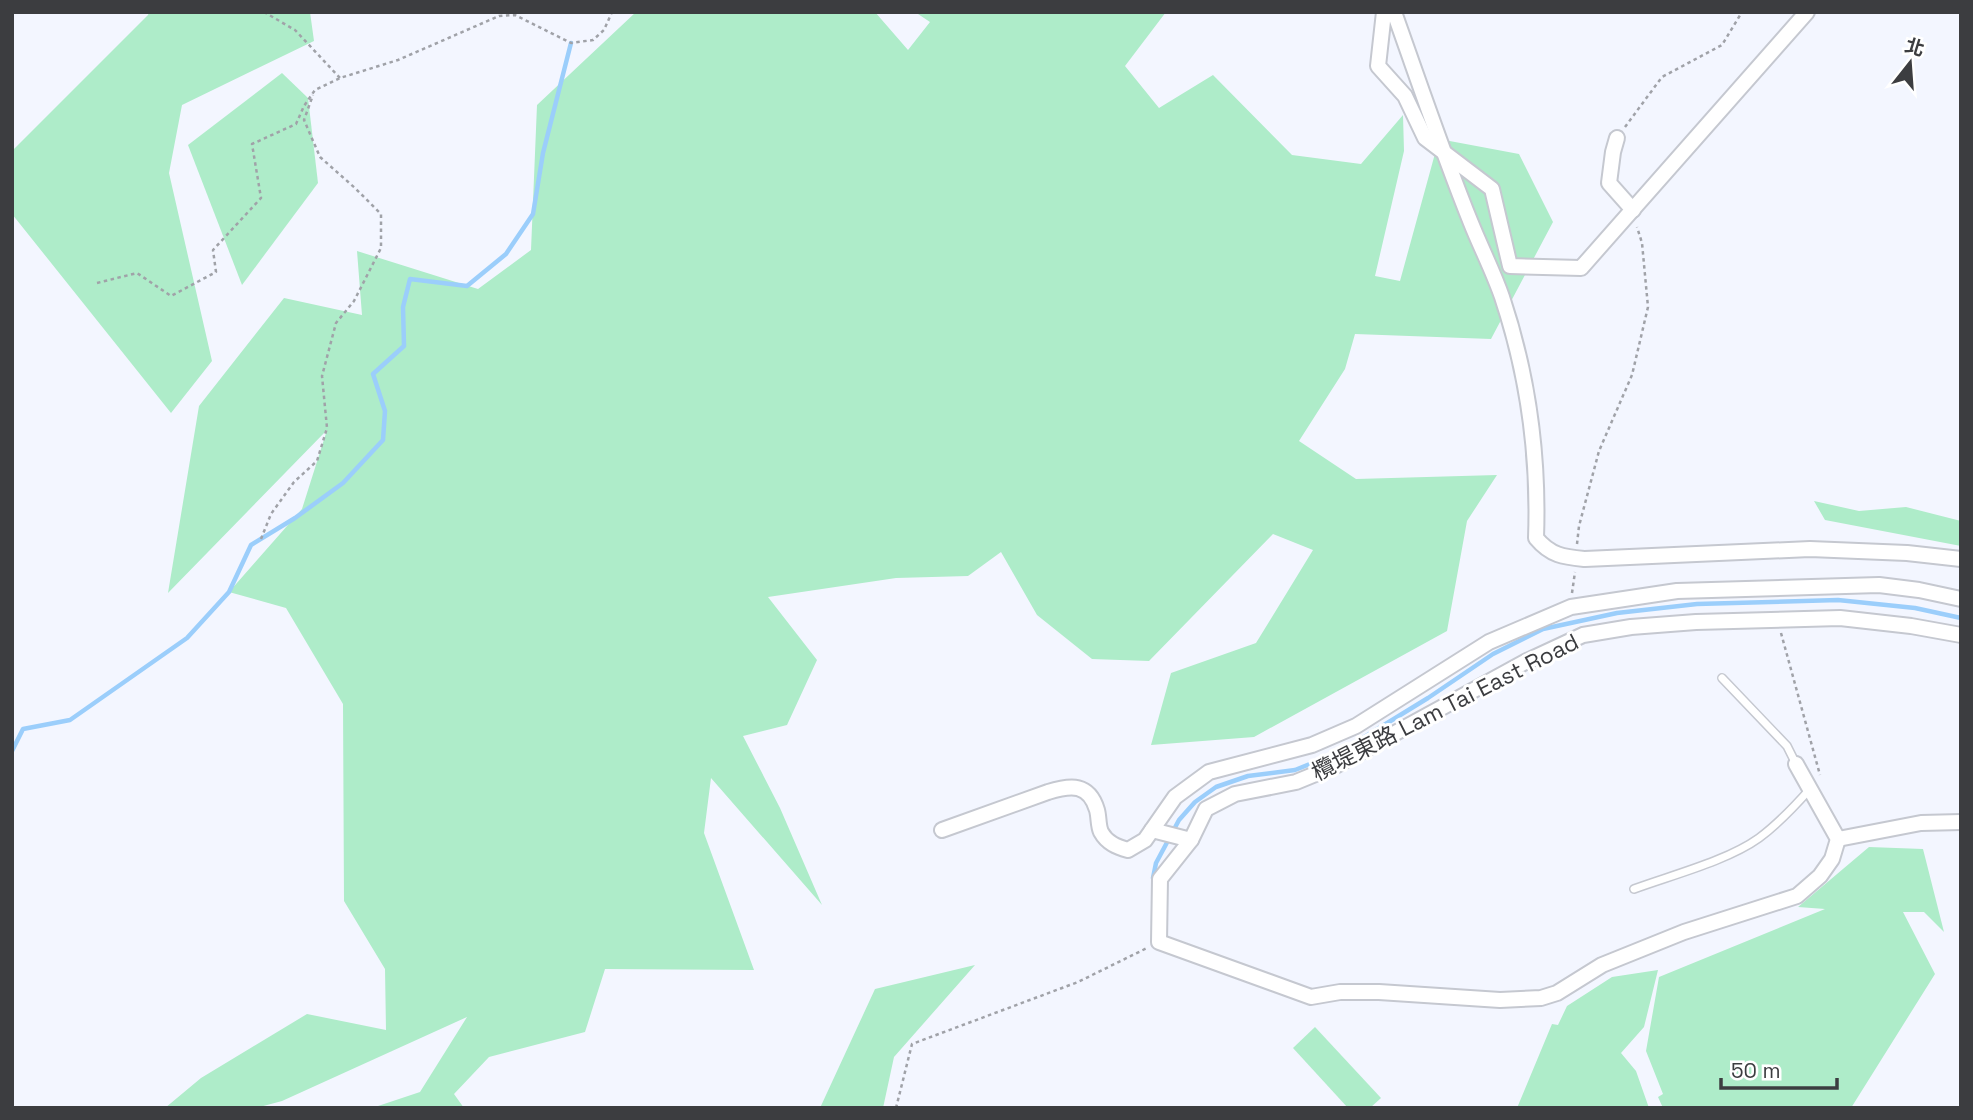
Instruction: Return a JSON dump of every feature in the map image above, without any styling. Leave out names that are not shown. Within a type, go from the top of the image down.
[{"type":"street","points":[[1384,12],[1378,66],[1405,96],[1425,138],[1492,189],[1510,266],[1581,268],[1807,12]]},
{"type":"street","points":[[1394,12],[1471,224],[1501,294],[1512,330],[1529,403],[1534,440],[1537,477],[1536,538],[1545,549],[1563,557],[1586,559],[1810,549],[1907,553],[1961,559]]},
{"type":"street","points":[[1618,138],[1613,152],[1609,183],[1633,210]]},
{"type":"street","points":[[942,830],[1066,787],[1082,788],[1092,797],[1101,833],[1114,847],[1128,849],[1156,831],[1175,797],[1209,772],[1312,745],[1356,726],[1489,642],[1571,607],[1676,592],[1879,585],[1961,599]]},
{"type":"street","name":"欖堤東路 Lam Tai East Road","points":[[1159,942],[1160,879],[1184,838],[1206,809],[1235,794],[1296,782],[1335,766],[1527,661],[1583,635],[1696,622],[1840,618],[1961,635]]},
{"type":"street","points":[[1159,942],[1311,997],[1340,992],[1379,992],[1500,1000],[1541,998],[1557,993],[1602,965],[1684,932],[1797,896],[1820,876],[1832,859],[1838,839],[1796,764]]},
{"type":"street","points":[[1838,839],[1921,823],[1961,822]]},
{"type":"street","points":[[1156,831],[1184,838]]},
{"type":"lane","points":[[1722,678],[1787,746],[1796,764]]},
{"type":"lane","points":[[1634,890],[1730,854],[1758,838],[1790,811],[1810,789]]},
{"type":"path","points":[[264,12],[295,30],[340,78]]},
{"type":"path","points":[[97,283],[137,273],[171,296],[216,272],[213,250],[261,198],[252,145],[296,124],[314,90],[340,78],[398,60],[453,38],[499,14],[515,15],[571,43],[593,40],[604,30],[612,12]]},
{"type":"path","points":[[1618,138],[1662,77],[1722,45],[1742,12]]},
{"type":"path","points":[[261,539],[271,514],[294,482],[317,461],[327,428],[322,376],[337,323],[354,301],[381,248],[381,214],[320,157],[304,120],[314,90]]},
{"type":"path","points":[[1576,553],[1579,526],[1600,451],[1632,375],[1648,307],[1642,243],[1633,210]]},
{"type":"path","points":[[1571,607],[1575,566]]},
{"type":"path","points":[[1777,620],[1820,775]]},
{"type":"path","points":[[896,1108],[912,1044],[1078,982],[1159,942]]},
{"type":"green space","points":[[149,12],[310,12],[314,41],[182,105],[169,173],[212,361],[171,413],[12,214],[12,151]]},
{"type":"green space","points":[[636,12],[875,12],[908,50],[930,22],[915,12],[1166,12],[1125,66],[1159,108],[1213,75],[1292,155],[1361,164],[1403,115],[1404,151],[1375,276],[1400,281],[1439,139],[1519,154],[1553,222],[1491,339],[1355,334],[1345,369],[1299,441],[1356,479],[1497,475],[1467,521],[1447,631],[1254,737],[1151,745],[1171,673],[1256,643],[1313,550],[1273,534],[1149,661],[1092,659],[1037,615],[1001,552],[968,576],[896,578],[768,597],[817,660],[787,725],[743,736],[780,808],[822,905],[711,778],[704,833],[754,970],[605,969],[585,1032],[489,1057],[454,1094],[464,1108],[372,1108],[420,1092],[467,1017],[282,1101],[256,1108],[165,1108],[201,1078],[307,1014],[386,1030],[385,969],[344,901],[343,704],[286,608],[229,592],[302,509],[327,430],[168,593],[199,406],[284,298],[362,315],[357,251],[478,289],[531,250],[537,105]]},
{"type":"green space","points":[[282,73],[308,98],[318,183],[242,285],[188,145]]},
{"type":"green space","points":[[1814,501],[1859,511],[1906,507],[1961,521],[1961,546],[1825,520]]},
{"type":"green space","points":[[1869,847],[1923,849],[1944,932],[1924,912],[1903,912],[1935,974],[1851,1108],[1663,1108],[1658,1097],[1663,1094],[1646,1051],[1659,977],[1825,909],[1798,907]]},
{"type":"green space","points":[[975,965],[894,1057],[883,1108],[820,1108],[875,989]]},
{"type":"green space","points":[[1658,970],[1644,1027],[1621,1053],[1636,1071],[1649,1108],[1517,1108],[1552,1024],[1558,1025],[1567,1006],[1612,977]]},
{"type":"green space","points":[[1315,1027],[1381,1098],[1370,1108],[1348,1108],[1293,1048]]},
{"type":"waterway","points":[[12,751],[23,729],[70,720],[187,638],[229,592],[251,545],[295,518],[343,483],[383,440],[385,411],[373,374],[404,346],[403,307],[410,279],[467,286],[506,254],[533,214],[543,153],[571,43]]},
{"type":"waterway","points":[[1153,878],[1156,863],[1179,820],[1195,802],[1216,787],[1248,776],[1295,770],[1340,752],[1493,654],[1543,629],[1617,613],[1697,604],[1838,600],[1915,608],[1961,618]]}]
